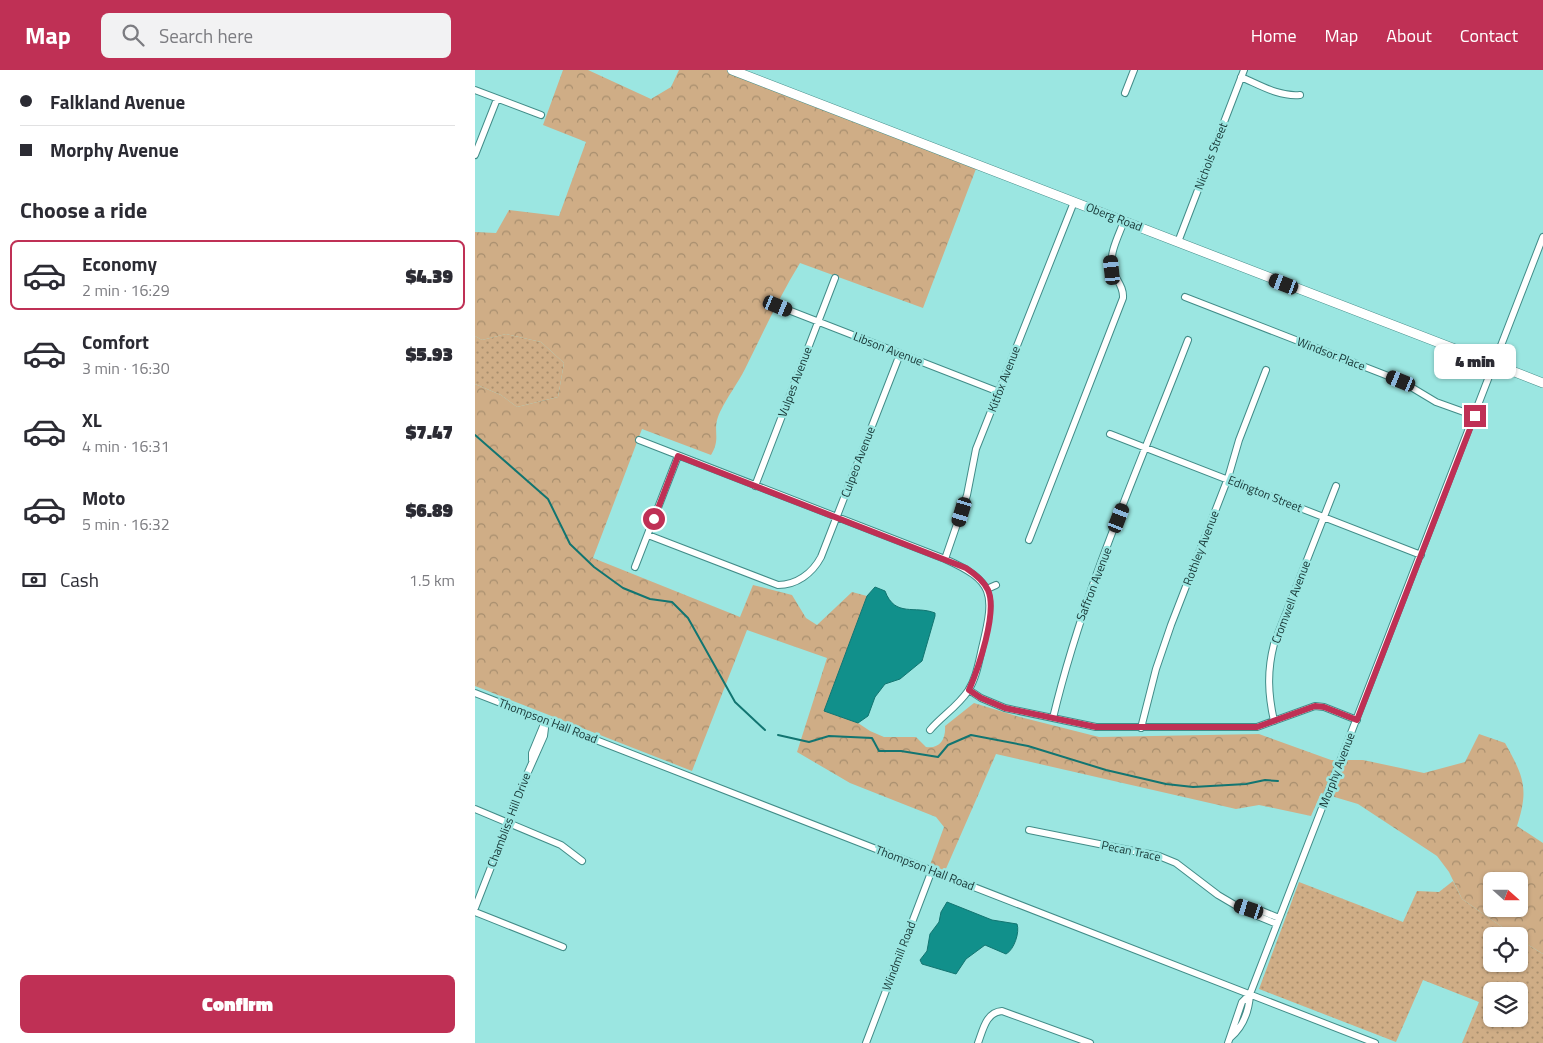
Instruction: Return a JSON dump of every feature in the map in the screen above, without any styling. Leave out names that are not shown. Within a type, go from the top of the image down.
[{"type":"street","name":"Oberg Road","points":[[732,70],[1543,383]]},
{"type":"street","points":[[1125,94],[1135,70]]},
{"type":"street","name":"Nichols Street","points":[[1178,242],[1243,70]]},
{"type":"street","points":[[1241,78],[1279,93],[1290,96],[1300,95]]},
{"type":"street","points":[[475,90],[541,115]]},
{"type":"street","points":[[475,155],[497,99]]},
{"type":"street","name":"Kitfox Avenue","points":[[945,559],[967,495],[976,450],[1074,202]]},
{"type":"street","points":[[1029,540],[1123,298],[1123,292],[1112,270],[1111,258],[1124,221]]},
{"type":"street","name":"Morphy Avenue","points":[[1229,1041],[1242,1002],[1250,994],[1543,237]]},
{"type":"street","name":"Vulpes Avenue","points":[[755,486],[835,278]]},
{"type":"street","name":"Windsor Place","points":[[1185,297],[1401,381],[1436,402],[1475,416]]},
{"type":"street","name":"Libson Avenue","points":[[778,306],[999,392]]},
{"type":"street","name":"Saffron Avenue","points":[[1053,718],[1078,626],[1188,340]]},
{"type":"street","name":"Culpeo Avenue","points":[[648,534],[771,583],[785,585],[800,579],[814,568],[836,518],[900,354]]},
{"type":"street","name":"Rothley Avenue","points":[[1141,728],[1156,669],[1171,625],[1228,478],[1239,440],[1266,370]]},
{"type":"street","name":"Edington Street","points":[[1110,434],[1421,554]]},
{"type":"street","points":[[639,440],[945,559],[973,572],[987,589],[991,609],[977,670],[969,690],[956,707],[930,730]]},
{"type":"street","points":[[635,567],[678,456]]},
{"type":"street","name":"Cromwell Avenue","points":[[1273,721],[1268,682],[1269,663],[1274,644],[1336,486]]},
{"type":"street","points":[[987,589],[996,585]]},
{"type":"street","points":[[969,690],[993,704],[1096,727],[1257,727],[1315,706],[1324,707],[1357,720]]},
{"type":"street","name":"Thompson Hall Road","points":[[475,694],[1375,1043]]},
{"type":"street","name":"Chambliss Hill Drive","points":[[475,908],[532,760],[532,753],[538,735],[546,720]]},
{"type":"street","points":[[475,809],[561,845],[582,861]]},
{"type":"street","name":"Pecan Trace","points":[[1029,830],[1159,856],[1175,863],[1218,895],[1249,909],[1257,909],[1278,921]]},
{"type":"street","name":"Windmill Road","points":[[866,1043],[932,870]]},
{"type":"street","points":[[475,912],[563,947]]},
{"type":"street","points":[[978,1043],[988,1018],[994,1013],[1007,1011],[1090,1043]]},
{"type":"green space","points":[[563,70],[588,70],[651,99],[671,87],[679,70],[744,70],[979,161],[923,308],[800,263],[720,412],[716,424],[716,443],[711,455],[642,429],[593,558],[740,617],[753,585],[792,595],[806,618],[817,625],[852,592],[867,596],[824,711],[858,723],[884,737],[916,737],[926,747],[938,745],[943,739],[945,726],[974,703],[1099,737],[1259,734],[1331,760],[1363,760],[1424,773],[1465,762],[1479,734],[1505,743],[1517,765],[1523,783],[1523,802],[1517,826],[1543,843],[1543,954],[1528,945],[1528,927],[1502,927],[1489,918],[1528,917],[1528,872],[1483,872],[1483,914],[1462,899],[1449,872],[1437,856],[1358,804],[1321,793],[1311,816],[1259,805],[1236,809],[996,754],[945,871],[930,865],[944,827],[936,817],[850,783],[797,752],[827,658],[747,630],[692,771],[475,686],[475,384],[501,395],[517,407],[558,397],[564,363],[541,342],[506,334],[482,340],[475,336],[475,232],[496,233],[509,210],[559,216],[586,142],[543,125]]},
{"type":"green space","points":[[506,334],[541,342],[564,363],[558,397],[517,407],[501,395],[475,384],[475,336],[482,340]]},
{"type":"green space","points":[[1453,881],[1462,899],[1483,914],[1483,918],[1489,918],[1502,927],[1483,927],[1483,972],[1528,972],[1528,945],[1543,954],[1543,1043],[1462,1043],[1479,1002],[1423,980],[1396,1042],[1259,989],[1299,882],[1403,922],[1417,891],[1439,892]]},
{"type":"water","points":[[875,587],[885,591],[894,605],[900,608],[928,611],[935,613],[935,616],[922,661],[900,679],[885,684],[875,697],[868,716],[858,723],[824,711],[867,596]]},
{"type":"water","points":[[947,902],[992,920],[1017,924],[1017,936],[1012,949],[1006,954],[985,945],[966,959],[956,974],[922,964],[920,960],[927,951],[930,934],[939,922],[941,912]]},
{"type":"waterway","points":[[475,435],[548,499],[570,544],[594,567],[623,588],[650,599],[672,602],[688,618],[735,702],[765,730]]},
{"type":"waterway","points":[[778,735],[809,742],[829,736],[872,738],[879,751],[901,751],[938,757],[948,745],[971,735],[1028,746],[1106,770],[1166,784],[1193,787],[1246,784],[1265,780],[1278,781]]},
{"type":"route","points":[[654,519],[678,456],[966,568],[979,578],[988,591],[991,609],[977,670],[969,690],[981,698],[1005,708],[1081,725],[1116,728],[1257,727],[1307,707],[1315,706],[1324,707],[1357,720],[1475,416]]}]
